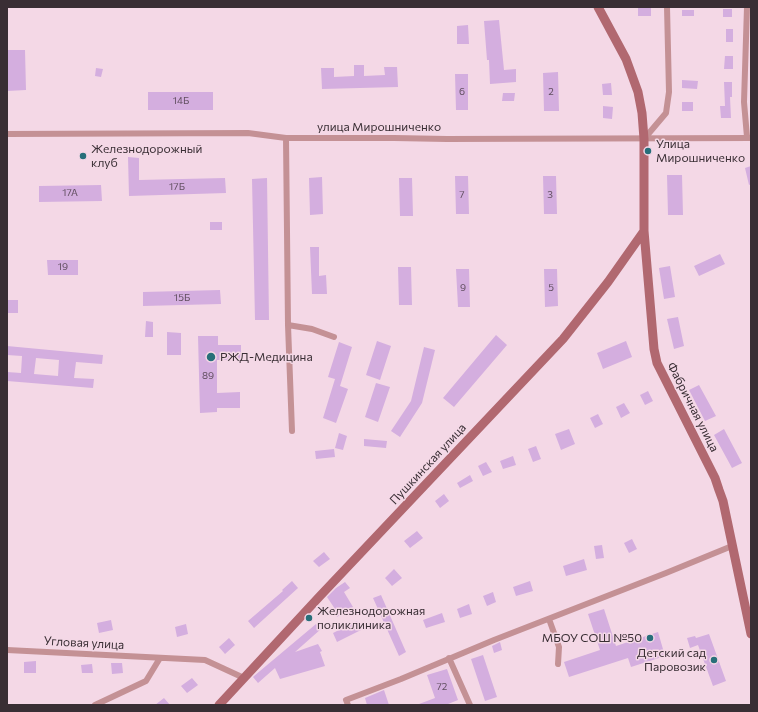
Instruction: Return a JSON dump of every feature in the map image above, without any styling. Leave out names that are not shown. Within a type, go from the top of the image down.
[{"type":"main road","name":"Фабричная улица","points":[[598,7],[626,59],[638,92],[642,113],[644,138],[644,231],[654,349],[657,363],[715,478],[723,501],[751,634]]},
{"type":"main road","name":"Пушкинская улица","points":[[219,705],[563,339],[608,282],[644,231]]},
{"type":"street","points":[[644,138],[666,112],[669,92],[667,7]]},
{"type":"street","points":[[746,7],[744,102],[749,138]]},
{"type":"street","name":"улица Мирошниченко","points":[[7,134],[248,133],[286,138],[749,138]]},
{"type":"street","points":[[286,138],[288,325],[292,431]]},
{"type":"street","points":[[288,325],[312,329],[334,337]]},
{"type":"street","points":[[348,705],[346,700],[732,546]]},
{"type":"street","points":[[549,619],[559,647],[558,664]]},
{"type":"street","name":"Угловая улица","points":[[7,650],[205,660],[244,678]]},
{"type":"street","points":[[95,705],[146,681],[160,658]]},
{"type":"street","points":[[450,658],[470,705]]},
{"type":"building","points":[[638,8],[651,8],[651,16],[638,16]]},
{"type":"building","points":[[723,9],[732,9],[732,17],[723,17]]},
{"type":"building","points":[[682,10],[694,10],[694,16],[682,16]]},
{"type":"building","points":[[499,20],[504,70],[516,69],[516,82],[490,84],[489,60],[487,60],[484,21]]},
{"type":"building","points":[[468,25],[469,44],[457,44],[457,26]]},
{"type":"building","points":[[726,29],[733,29],[733,42],[726,42]]},
{"type":"building","points":[[7,50],[25,50],[26,90],[7,91]]},
{"type":"building","points":[[725,56],[733,56],[733,69],[724,69]]},
{"type":"building","points":[[354,65],[364,65],[364,76],[385,75],[384,67],[397,67],[398,87],[322,89],[321,68],[334,68],[334,77],[354,76]]},
{"type":"building","points":[[96,68],[103,69],[101,77],[95,76]]},
{"type":"building","points":[[558,72],[559,111],[544,111],[543,73]]},
{"type":"building","points":[[455,74],[468,74],[468,110],[456,110]]},
{"type":"building","points":[[682,80],[698,81],[697,89],[682,88]]},
{"type":"building","points":[[724,82],[732,82],[732,97],[730,97],[731,118],[721,118],[720,106],[725,106]]},
{"type":"building","points":[[611,83],[612,95],[603,95],[602,84]]},
{"type":"building","points":[[148,92],[213,92],[213,110],[148,110]]},
{"type":"building","points":[[503,93],[515,93],[514,101],[502,101]]},
{"type":"building","points":[[682,102],[693,102],[693,111],[682,111]]},
{"type":"building","points":[[603,106],[613,107],[612,119],[603,118]]},
{"type":"building","points":[[128,157],[139,158],[139,180],[225,178],[226,193],[129,196]]},
{"type":"building","points":[[751,166],[751,184],[749,185],[745,168]]},
{"type":"building","points":[[667,175],[682,175],[683,215],[668,215]]},
{"type":"building","points":[[455,176],[468,176],[469,214],[456,214]]},
{"type":"building","points":[[543,176],[556,176],[557,214],[544,214]]},
{"type":"building","points":[[322,177],[323,214],[310,215],[309,178]]},
{"type":"building","points":[[267,178],[269,320],[255,320],[252,179]]},
{"type":"building","points":[[399,178],[412,178],[413,216],[400,216]]},
{"type":"building","points":[[101,185],[102,201],[39,202],[39,186]]},
{"type":"building","points":[[210,222],[222,222],[222,230],[210,230]]},
{"type":"building","points":[[310,247],[319,247],[319,276],[326,275],[327,294],[312,294]]},
{"type":"building","points":[[720,254],[725,264],[699,276],[694,266]]},
{"type":"building","points":[[47,260],[78,260],[78,275],[48,275]]},
{"type":"building","points":[[670,266],[675,297],[664,299],[659,268]]},
{"type":"building","points":[[398,267],[411,267],[412,305],[399,305]]},
{"type":"building","points":[[456,269],[469,269],[470,307],[458,307]]},
{"type":"building","points":[[544,269],[557,269],[558,306],[545,307]]},
{"type":"building","points":[[220,290],[221,304],[143,306],[143,292]]},
{"type":"building","points":[[7,300],[18,300],[18,313],[7,313]]},
{"type":"building","points":[[678,317],[684,346],[674,349],[667,319]]},
{"type":"building","points":[[146,321],[153,322],[153,337],[145,337]]},
{"type":"building","points":[[167,332],[181,333],[181,355],[167,355]]},
{"type":"building","points":[[496,335],[507,345],[454,407],[443,398]]},
{"type":"building","points":[[198,336],[218,336],[218,345],[241,345],[241,360],[217,360],[217,393],[240,392],[240,408],[217,408],[217,412],[200,413]]},
{"type":"building","points":[[377,341],[391,346],[380,380],[366,375]]},
{"type":"building","points":[[626,341],[632,357],[603,369],[597,353]]},
{"type":"building","points":[[339,342],[352,347],[340,386],[348,389],[336,423],[323,418],[335,379],[328,377]]},
{"type":"building","points":[[7,346],[103,355],[102,364],[76,362],[74,378],[94,379],[93,388],[7,381],[7,372],[21,373],[22,356],[7,355]],"holes":[[[36,358],[59,360],[58,376],[34,374]]]},
{"type":"building","points":[[424,347],[435,350],[422,403],[400,437],[391,431],[411,401]]},
{"type":"building","points":[[376,383],[390,387],[378,422],[365,417]]},
{"type":"building","points":[[699,385],[716,416],[705,421],[689,390]]},
{"type":"building","points":[[648,391],[653,401],[645,405],[640,395]]},
{"type":"building","points":[[624,403],[630,413],[621,418],[616,407]]},
{"type":"building","points":[[598,414],[603,424],[595,428],[590,418]]},
{"type":"building","points":[[569,429],[575,444],[561,450],[555,434]]},
{"type":"building","points":[[724,429],[742,463],[732,468],[714,435]]},
{"type":"building","points":[[339,433],[347,436],[343,450],[335,448]]},
{"type":"building","points":[[364,439],[387,441],[386,448],[364,446]]},
{"type":"building","points":[[536,446],[541,459],[533,462],[528,449]]},
{"type":"building","points":[[334,449],[335,457],[316,459],[315,451]]},
{"type":"building","points":[[513,456],[516,465],[503,469],[500,461]]},
{"type":"building","points":[[486,462],[492,472],[483,476],[478,466]]},
{"type":"building","points":[[470,475],[473,481],[460,488],[457,483]]},
{"type":"building","points":[[444,494],[449,501],[440,508],[435,501]]},
{"type":"building","points":[[417,531],[423,538],[410,548],[404,541]]},
{"type":"building","points":[[632,539],[637,549],[629,553],[624,543]]},
{"type":"building","points":[[602,545],[604,558],[596,559],[594,546]]},
{"type":"building","points":[[324,552],[330,559],[319,567],[313,561]]},
{"type":"building","points":[[584,559],[587,570],[566,576],[563,566]]},
{"type":"building","points":[[394,569],[402,578],[392,586],[385,578]]},
{"type":"building","points":[[292,581],[298,588],[254,628],[248,621],[283,591],[282,590]]},
{"type":"building","points":[[530,581],[533,591],[516,596],[513,587]]},
{"type":"building","points":[[345,582],[350,588],[344,592],[353,607],[337,617],[333,610],[335,609],[327,597]]},
{"type":"building","points":[[493,592],[496,602],[487,606],[483,596]]},
{"type":"building","points":[[381,595],[406,652],[399,656],[373,598]]},
{"type":"building","points":[[469,604],[472,614],[460,618],[457,609]]},
{"type":"building","name":"МБОУ СОШ №50","points":[[604,609],[616,646],[658,632],[665,656],[631,667],[628,658],[569,677],[564,662],[600,650],[588,614]]},
{"type":"building","points":[[442,613],[445,622],[426,628],[423,620]]},
{"type":"building","points":[[111,620],[113,630],[99,633],[97,623]]},
{"type":"building","points":[[357,621],[361,630],[337,642],[333,633]]},
{"type":"building","points":[[186,624],[188,634],[177,637],[175,627]]},
{"type":"building","points":[[316,624],[321,629],[295,652],[318,644],[322,651],[320,652],[325,666],[280,679],[275,668],[258,683],[253,677]]},
{"type":"building","points":[[709,634],[726,681],[713,686],[698,645],[690,648],[687,638],[695,636],[696,638]]},
{"type":"building","points":[[229,638],[235,645],[225,654],[219,647]]},
{"type":"building","points":[[500,642],[502,650],[494,653],[492,646]]},
{"type":"building","points":[[483,655],[497,697],[485,701],[471,659]]},
{"type":"building","points":[[36,661],[36,673],[24,673],[24,662]]},
{"type":"building","points":[[111,663],[122,663],[123,673],[112,674]]},
{"type":"building","points":[[92,664],[93,673],[82,673],[81,665]]},
{"type":"building","points":[[447,669],[458,700],[448,705],[419,705],[435,698],[427,675]]},
{"type":"building","points":[[192,678],[198,685],[187,693],[181,686]]},
{"type":"building","points":[[384,690],[389,705],[367,705],[365,698]]},
{"type":"building","points":[[164,698],[170,705],[155,705]]},
{"type":"place","name":"Улица Мирошниченко","points":[[648,151]]},
{"type":"place","name":"Железнодорожный клуб","points":[[83,156]]},
{"type":"place","name":"РЖД-Медицина","points":[[211,357]]},
{"type":"place","name":"Железнодорожная поликлиника","points":[[309,618]]},
{"type":"place","name":"МБОУ СОШ №50","points":[[650,638]]},
{"type":"place","name":"Детский сад Паровозик","points":[[714,660]]}]
